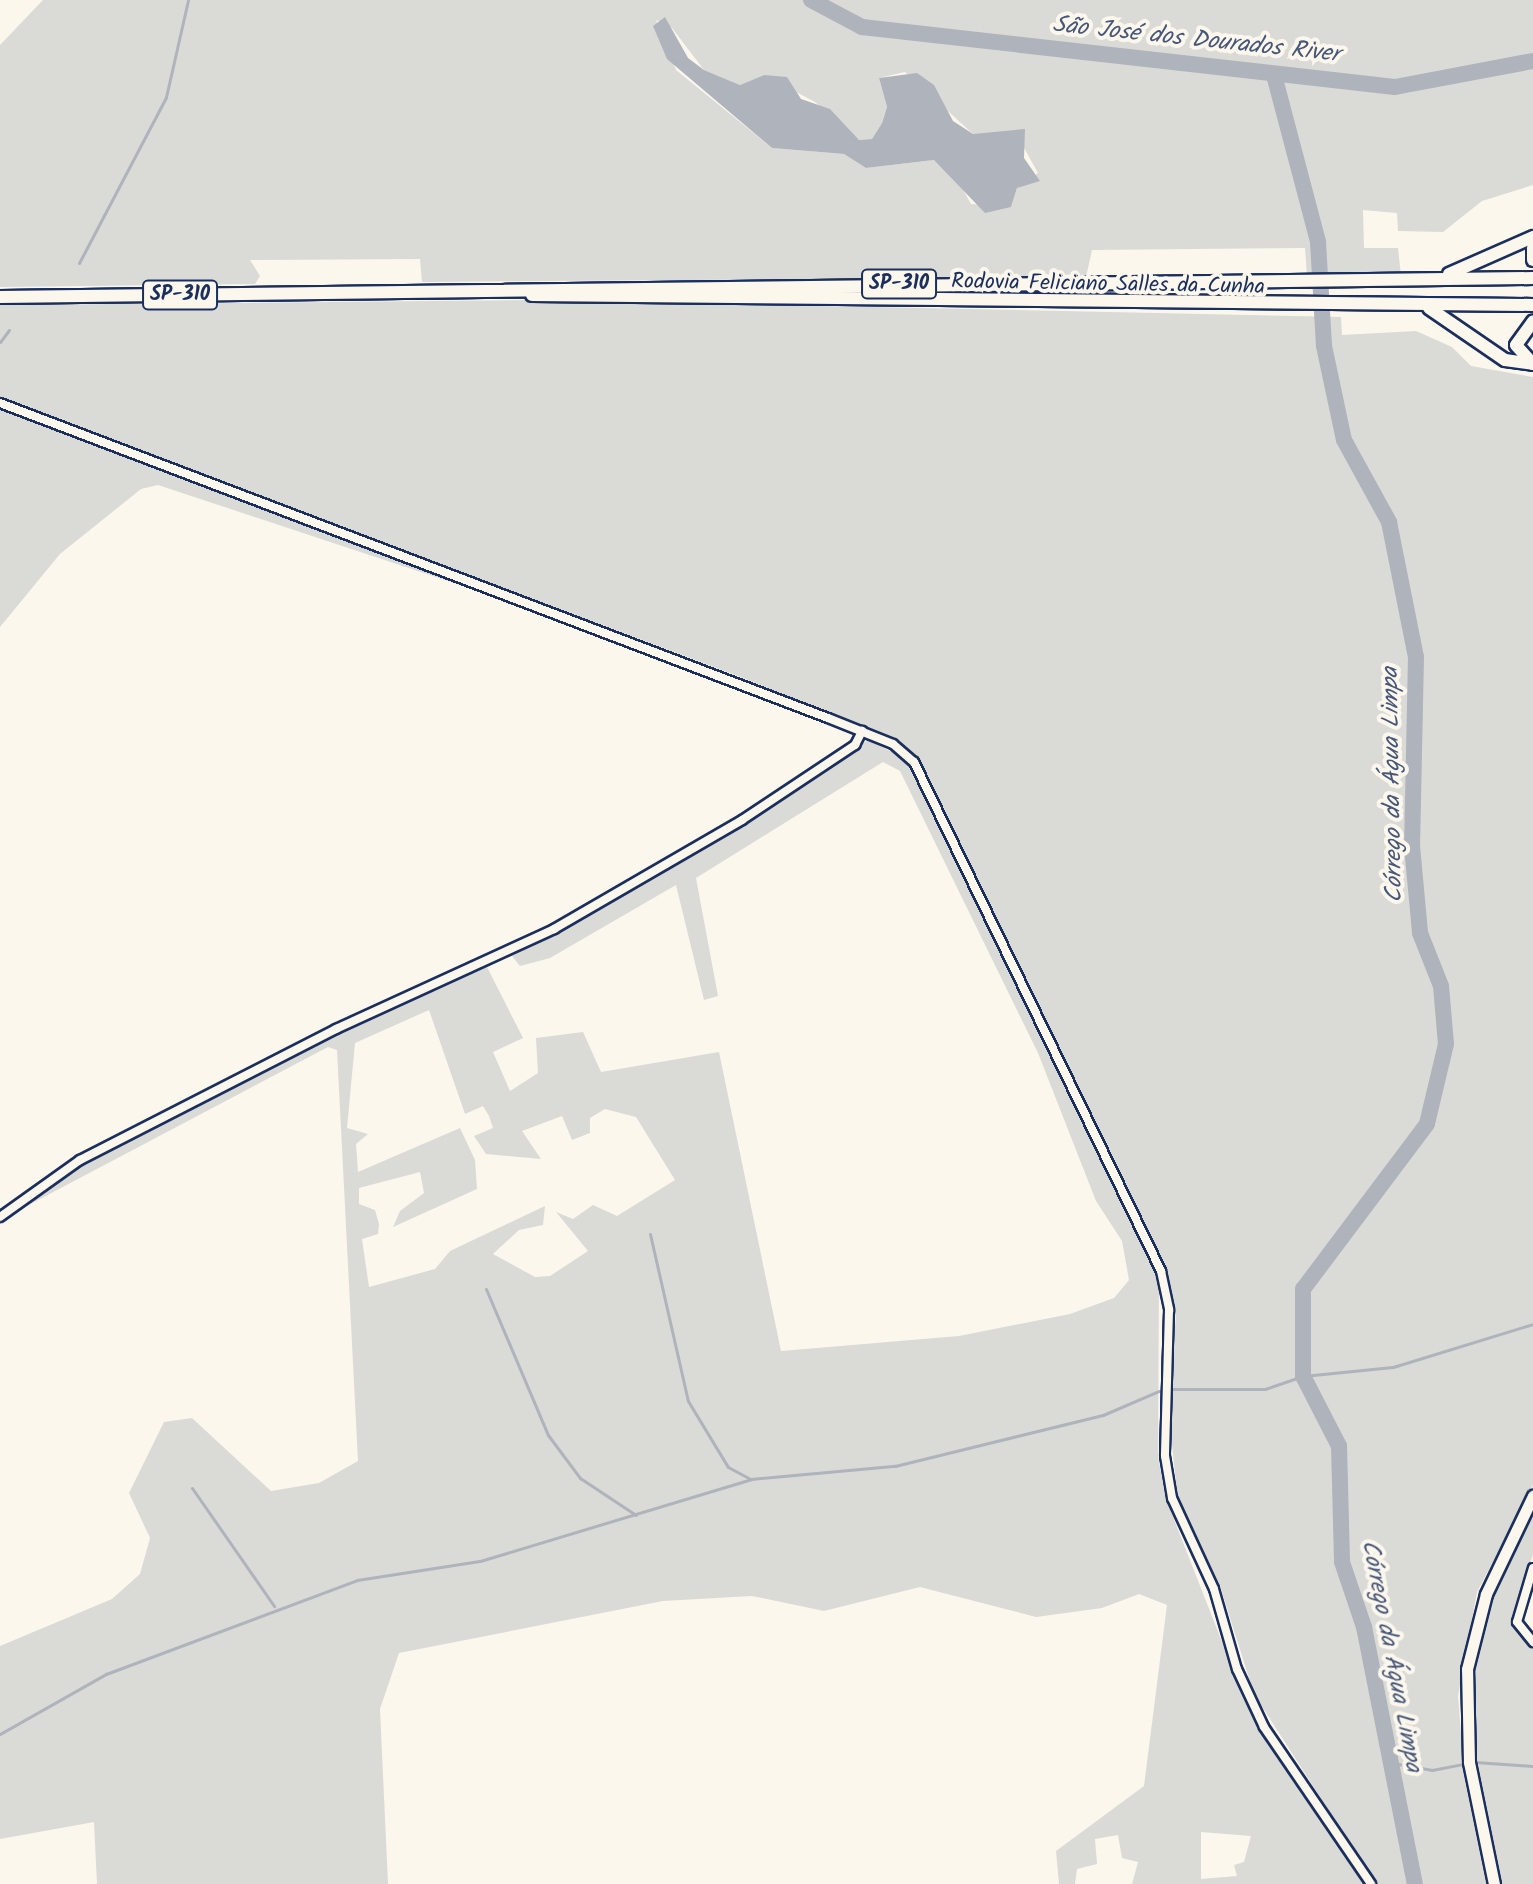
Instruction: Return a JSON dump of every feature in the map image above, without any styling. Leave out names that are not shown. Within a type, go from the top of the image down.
[{"type":"main road","points":[[1403,280],[1466,271],[1533,237]]},
{"type":"main road","points":[[1533,248],[1533,260]]},
{"type":"main road","name":"Rodovia Feliciano Salles da Cunha","points":[[0,297],[1533,278]]},
{"type":"main road","name":"Rodovia Feliciano Salles da Cunha","points":[[492,291],[1344,309],[1533,305]]},
{"type":"main road","points":[[1426,307],[1505,360],[1533,364]]},
{"type":"main road","points":[[1533,322],[1516,340],[1533,364]]},
{"type":"main road","points":[[1494,1884],[1469,1762],[1467,1669],[1490,1581],[1533,1496]]},
{"type":"street","points":[[0,403],[862,731],[903,752],[931,788],[1161,1271],[1169,1310],[1165,1456],[1183,1535],[1214,1589],[1250,1700],[1371,1884]]},
{"type":"street","points":[[0,1217],[80,1160],[336,1029],[554,929],[742,820],[855,745],[862,731]]},
{"type":"street","points":[[1533,1568],[1517,1622],[1533,1642]]},
{"type":"shaded area","points":[[43,0],[1533,0],[1533,185],[1482,201],[1443,232],[1398,231],[1397,213],[1363,210],[1364,248],[1398,248],[1401,276],[1307,276],[1305,248],[1092,250],[1086,277],[422,282],[420,259],[250,260],[260,276],[255,284],[0,287],[0,45]],"holes":[[[656,20],[672,28],[704,70],[740,85],[764,75],[815,102],[859,140],[872,139],[882,123],[887,107],[879,78],[905,72],[973,134],[1023,146],[1038,173],[1017,188],[1011,207],[971,204],[955,175],[934,160],[866,168],[844,154],[772,148],[676,70]]]},
{"type":"shaded area","points":[[665,17],[688,58],[704,70],[740,85],[764,75],[787,77],[801,99],[830,109],[859,140],[872,139],[882,123],[887,107],[879,78],[917,73],[934,85],[953,121],[973,134],[1025,129],[1024,158],[1040,181],[1017,188],[1011,207],[985,213],[934,160],[866,168],[844,154],[772,148],[667,59],[653,26]]},
{"type":"shaded area","points":[[543,300],[1341,317],[1342,335],[1416,331],[1452,347],[1471,366],[1533,377],[1533,1485],[1477,1592],[1458,1696],[1465,1781],[1488,1884],[1376,1884],[1254,1694],[1220,1586],[1188,1531],[1177,1493],[1167,1395],[1176,1318],[1164,1266],[917,757],[891,738],[743,678],[0,399],[0,305]]},
{"type":"shaded area","points":[[0,407],[472,589],[158,485],[141,489],[60,554],[0,627]]},
{"type":"shaded area","points":[[868,740],[900,756],[925,788],[1159,1273],[1158,1457],[1166,1499],[1246,1703],[1364,1884],[1132,1884],[1138,1862],[1122,1858],[1118,1835],[1095,1839],[1097,1864],[1077,1869],[1075,1884],[1059,1884],[1056,1851],[1144,1786],[1167,1605],[1139,1594],[1102,1608],[1036,1617],[920,1587],[824,1611],[752,1596],[663,1601],[399,1653],[380,1709],[388,1884],[97,1884],[94,1822],[0,1839],[0,1646],[112,1599],[140,1574],[150,1538],[129,1493],[164,1422],[192,1418],[271,1491],[319,1483],[358,1461],[337,1050],[328,1047],[23,1208],[82,1165],[338,1032],[487,967],[523,1038],[493,1052],[510,1091],[538,1073],[536,1038],[583,1032],[601,1072],[719,1052],[781,1351],[959,1336],[1070,1314],[1114,1298],[1129,1280],[1122,1241],[1096,1201],[1038,1053],[900,771],[883,762],[696,878],[718,996],[704,1000],[676,885],[550,958],[520,966],[512,956],[744,824]],"holes":[[[429,1010],[465,1114],[483,1106],[489,1116],[493,1128],[474,1136],[486,1154],[541,1159],[522,1131],[562,1116],[572,1140],[590,1133],[590,1118],[605,1109],[636,1117],[675,1180],[617,1216],[593,1205],[573,1219],[556,1212],[588,1251],[550,1276],[535,1277],[493,1254],[519,1230],[543,1225],[545,1206],[450,1251],[435,1269],[369,1287],[362,1239],[378,1234],[379,1224],[375,1210],[359,1204],[359,1188],[420,1172],[424,1193],[400,1211],[393,1227],[477,1189],[475,1160],[460,1128],[358,1172],[356,1144],[368,1134],[347,1128],[355,1043]],[[1201,1832],[1251,1836],[1244,1862],[1234,1865],[1237,1876],[1201,1879]]]},
{"type":"shaded area","points":[[1533,1504],[1533,1554],[1513,1622],[1533,1648],[1533,1884],[1502,1884],[1475,1762],[1472,1671],[1488,1597]]},
{"type":"waterway","points":[[79,263],[166,97],[188,0]]},
{"type":"waterway","name":"São José dos Dourados River","points":[[811,0],[862,27],[1395,87],[1533,61]]},
{"type":"waterway","name":"Córrego da Água Limpa","points":[[1274,75],[1318,242],[1324,346],[1344,440],[1389,522],[1416,657],[1412,846],[1420,933],[1441,986],[1446,1044],[1427,1124],[1303,1289],[1303,1376],[1339,1446],[1342,1562],[1364,1627],[1415,1884]]},
{"type":"waterway","points":[[0,342],[9,330]]},
{"type":"waterway","points":[[650,1234],[688,1401],[728,1467],[751,1479]]},
{"type":"waterway","points":[[486,1289],[548,1435],[580,1478],[636,1515]]},
{"type":"waterway","points":[[1170,1389],[1265,1389],[1303,1376],[1393,1367],[1533,1324]]},
{"type":"waterway","points":[[0,1734],[106,1674],[357,1580],[480,1561],[751,1479],[895,1466],[1103,1415],[1159,1391]]},
{"type":"waterway","points":[[192,1488],[274,1606]]},
{"type":"waterway","points":[[1387,1762],[1432,1770],[1463,1764]]},
{"type":"waterway","points":[[1475,1762],[1533,1766]]}]
